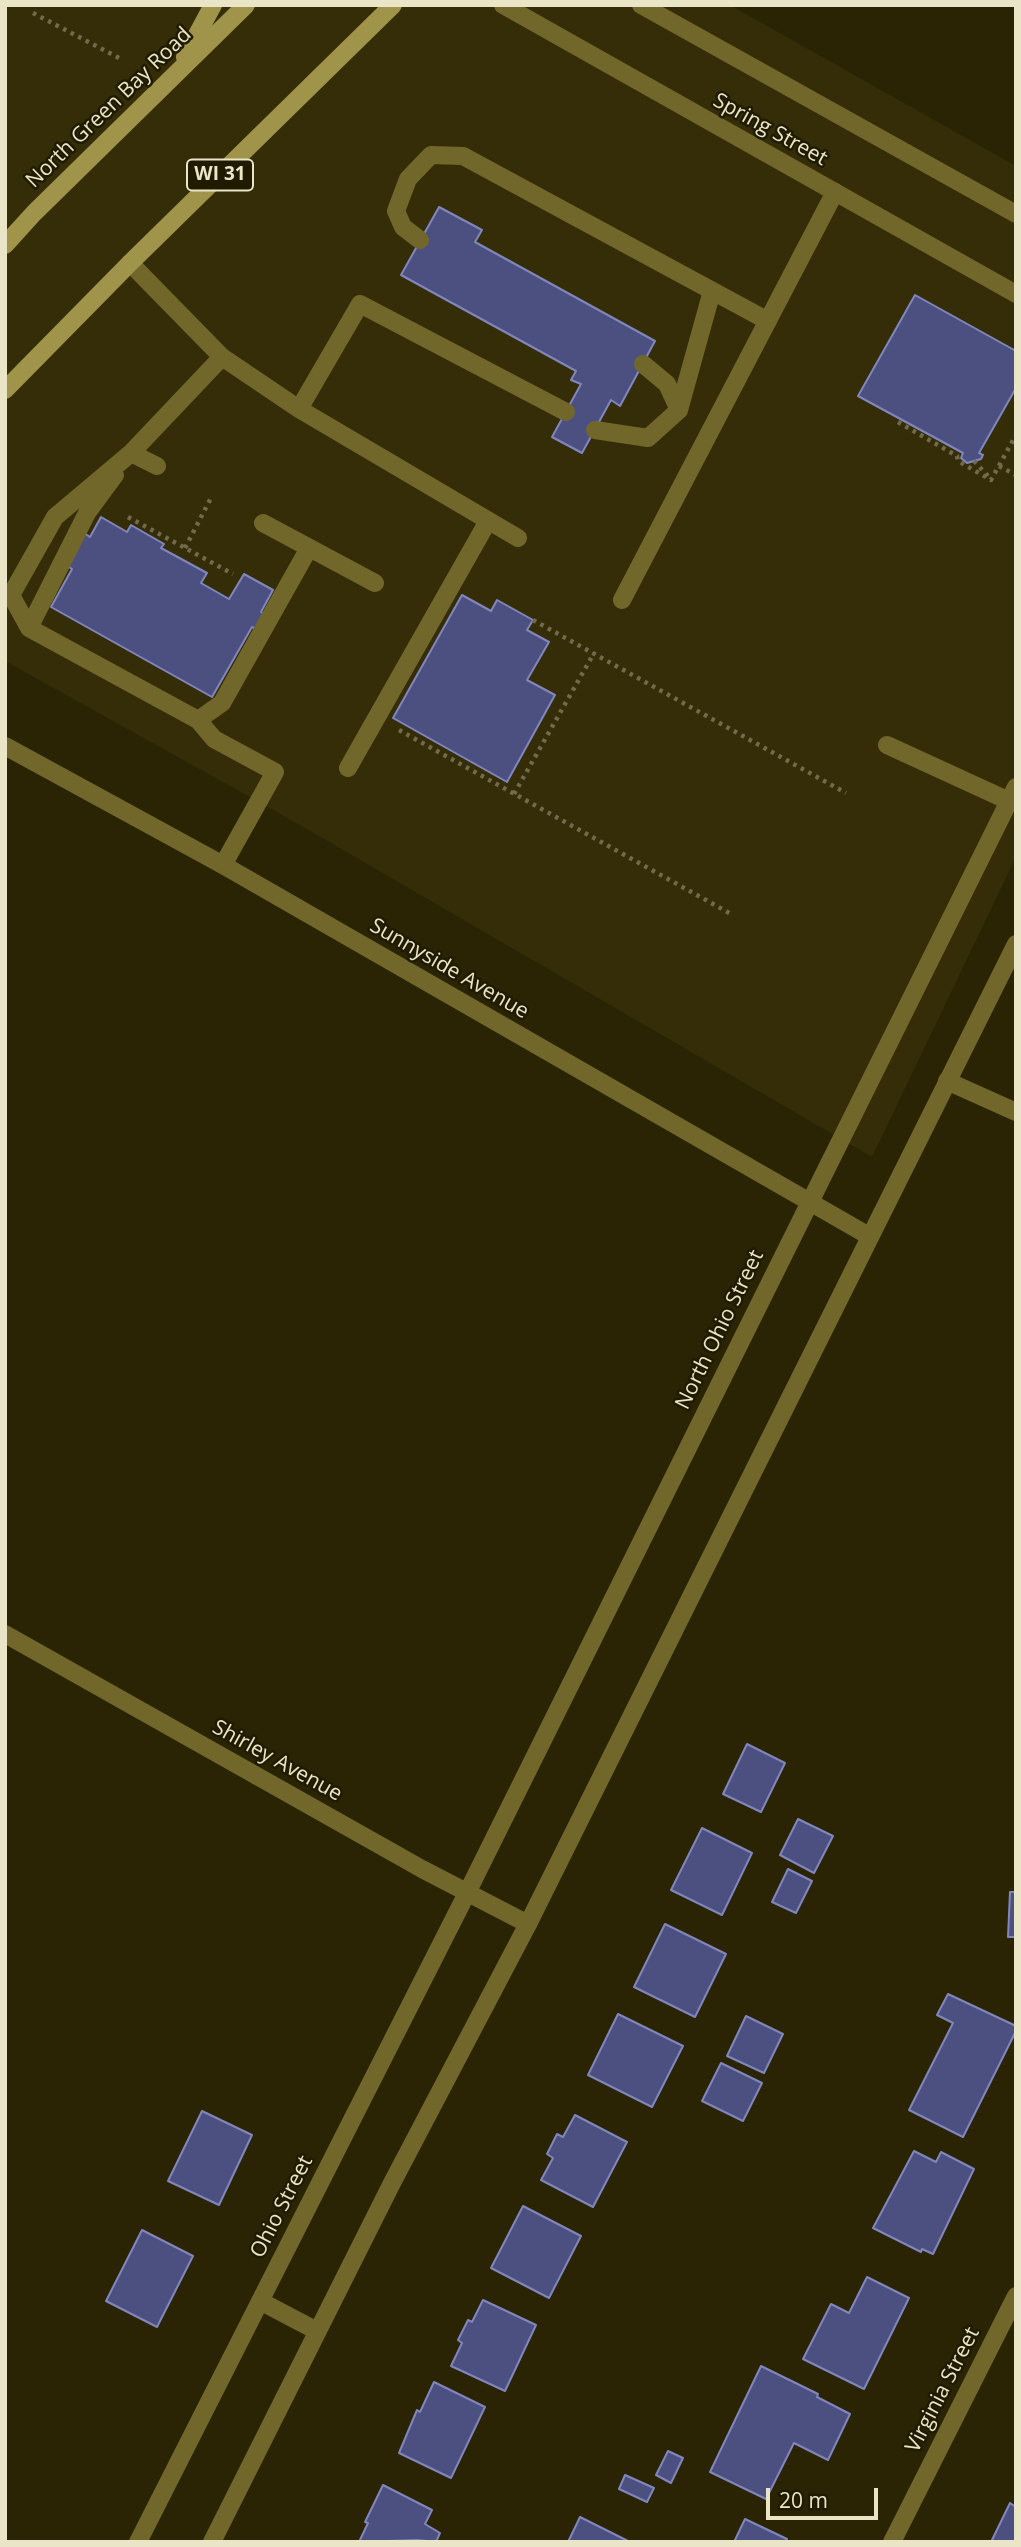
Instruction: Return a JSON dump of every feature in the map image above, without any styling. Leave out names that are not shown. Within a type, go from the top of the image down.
[{"type":"main road","points":[[175,74],[214,5]]},
{"type":"main road","name":"North Green Bay Road","points":[[5,245],[34,213],[246,5]]},
{"type":"main road","name":"WI 31","points":[[5,390],[130,263],[393,5]]},
{"type":"street","name":"Spring Street","points":[[503,5],[1016,294]]},
{"type":"street","points":[[641,5],[1016,214]]},
{"type":"street","points":[[420,240],[403,227],[396,211],[408,179],[431,155],[463,156],[768,321]]},
{"type":"street","points":[[622,600],[835,192]]},
{"type":"street","points":[[130,263],[222,357],[299,409],[518,538]]},
{"type":"street","points":[[595,430],[648,438],[679,410],[712,291]]},
{"type":"street","points":[[299,409],[360,304],[566,412]]},
{"type":"street","points":[[222,357],[131,453],[55,517],[10,594],[29,628],[198,720],[214,739],[275,772],[223,865]]},
{"type":"street","points":[[643,364],[667,384],[679,410]]},
{"type":"street","points":[[131,453],[157,466]]},
{"type":"street","points":[[29,628],[87,513],[131,453]]},
{"type":"street","points":[[348,768],[488,521]]},
{"type":"street","points":[[263,523],[375,583]]},
{"type":"street","points":[[198,720],[222,703],[309,548]]},
{"type":"street","points":[[887,745],[1013,797]]},
{"type":"street","name":"Sunnyside Avenue","points":[[5,746],[223,865],[869,1236]]},
{"type":"street","name":"North Ohio Street","points":[[467,1893],[1013,797]]},
{"type":"street","points":[[212,2542],[317,2331],[528,1924],[1016,944]]},
{"type":"street","points":[[947,1081],[1016,1112]]},
{"type":"street","name":"Shirley Avenue","points":[[5,1634],[467,1893],[528,1924]]},
{"type":"street","name":"Ohio Street","points":[[138,2542],[467,1893]]},
{"type":"street","name":"Virginia Street","points":[[892,2542],[1016,2296]]},
{"type":"street","points":[[260,2301],[317,2331]]},
{"type":"path","points":[[33,13],[123,61]]},
{"type":"path","points":[[898,422],[957,456],[958,461],[991,480]]},
{"type":"path","points":[[991,480],[1016,435]]},
{"type":"path","points":[[974,461],[991,480]]},
{"type":"path","points":[[999,466],[1016,475]]},
{"type":"path","points":[[185,548],[212,496]]},
{"type":"path","points":[[128,517],[233,574]]},
{"type":"path","points":[[533,620],[846,793]]},
{"type":"path","points":[[514,794],[594,653]]},
{"type":"path","points":[[389,724],[733,915]]},
{"type":"shaded area","points":[[5,5],[730,5],[1016,166],[1016,857],[872,1157],[293,821],[5,661]]},
{"type":"building","points":[[439,207],[482,230],[475,242],[655,341],[620,406],[611,400],[582,453],[552,437],[581,384],[571,380],[576,371],[401,275]]},
{"type":"building","points":[[915,295],[1016,351],[1016,388],[979,453],[983,455],[981,459],[967,463],[961,458],[963,453],[858,396]]},
{"type":"building","points":[[101,517],[127,532],[131,525],[164,544],[161,548],[207,573],[201,583],[229,599],[244,574],[273,590],[261,612],[264,614],[256,629],[252,627],[212,697],[51,607],[72,569],[66,565],[84,533],[90,537]]},
{"type":"building","points":[[462,595],[491,611],[497,600],[533,620],[527,630],[549,642],[527,680],[555,695],[507,782],[393,718]]},
{"type":"building","points":[[747,1744],[785,1763],[761,1812],[723,1794]]},
{"type":"building","points":[[798,1819],[833,1836],[814,1873],[780,1855]]},
{"type":"building","points":[[702,1828],[752,1853],[722,1915],[671,1890]]},
{"type":"building","points":[[788,1869],[812,1881],[796,1913],[772,1902]]},
{"type":"building","points":[[1010,1892],[1016,1892],[1016,1937],[1008,1937]]},
{"type":"building","points":[[665,1924],[726,1954],[695,2017],[634,1987]]},
{"type":"building","points":[[948,1994],[1016,2026],[1016,2031],[963,2137],[909,2110],[953,2023],[937,2015]]},
{"type":"building","points":[[618,2014],[683,2046],[652,2107],[588,2075]]},
{"type":"building","points":[[746,2016],[783,2034],[764,2073],[727,2056]]},
{"type":"building","points":[[721,2063],[762,2083],[743,2121],[702,2101]]},
{"type":"building","points":[[202,2111],[252,2135],[219,2205],[168,2181]]},
{"type":"building","points":[[575,2115],[627,2142],[593,2207],[541,2180],[553,2158],[547,2154],[557,2134],[563,2137]]},
{"type":"building","points":[[914,2151],[936,2162],[941,2152],[974,2169],[933,2254],[922,2249],[921,2252],[873,2228]]},
{"type":"building","points":[[523,2206],[581,2236],[549,2298],[491,2268]]},
{"type":"building","points":[[142,2230],[193,2256],[157,2327],[106,2301]]},
{"type":"building","points":[[867,2277],[909,2298],[864,2389],[803,2359],[831,2304],[849,2313]]},
{"type":"building","points":[[483,2300],[536,2325],[505,2391],[451,2366],[462,2343],[458,2340],[468,2320],[472,2322]]},
{"type":"building","points":[[761,2366],[818,2394],[817,2397],[850,2414],[828,2460],[794,2443],[766,2499],[710,2472]]},
{"type":"building","points":[[434,2382],[485,2407],[451,2478],[399,2453],[417,2410],[420,2412]]},
{"type":"building","points":[[668,2451],[683,2458],[671,2483],[656,2475]]},
{"type":"building","points":[[625,2475],[654,2488],[647,2502],[619,2489]]},
{"type":"building","points":[[383,2485],[432,2510],[425,2524],[440,2533],[436,2542],[359,2542],[368,2523],[365,2522]]},
{"type":"building","points":[[1010,2503],[1016,2507],[1016,2542],[991,2542]]},
{"type":"building","points":[[580,2517],[630,2542],[568,2542]]},
{"type":"building","points":[[745,2519],[787,2539],[785,2542],[734,2542]]}]
